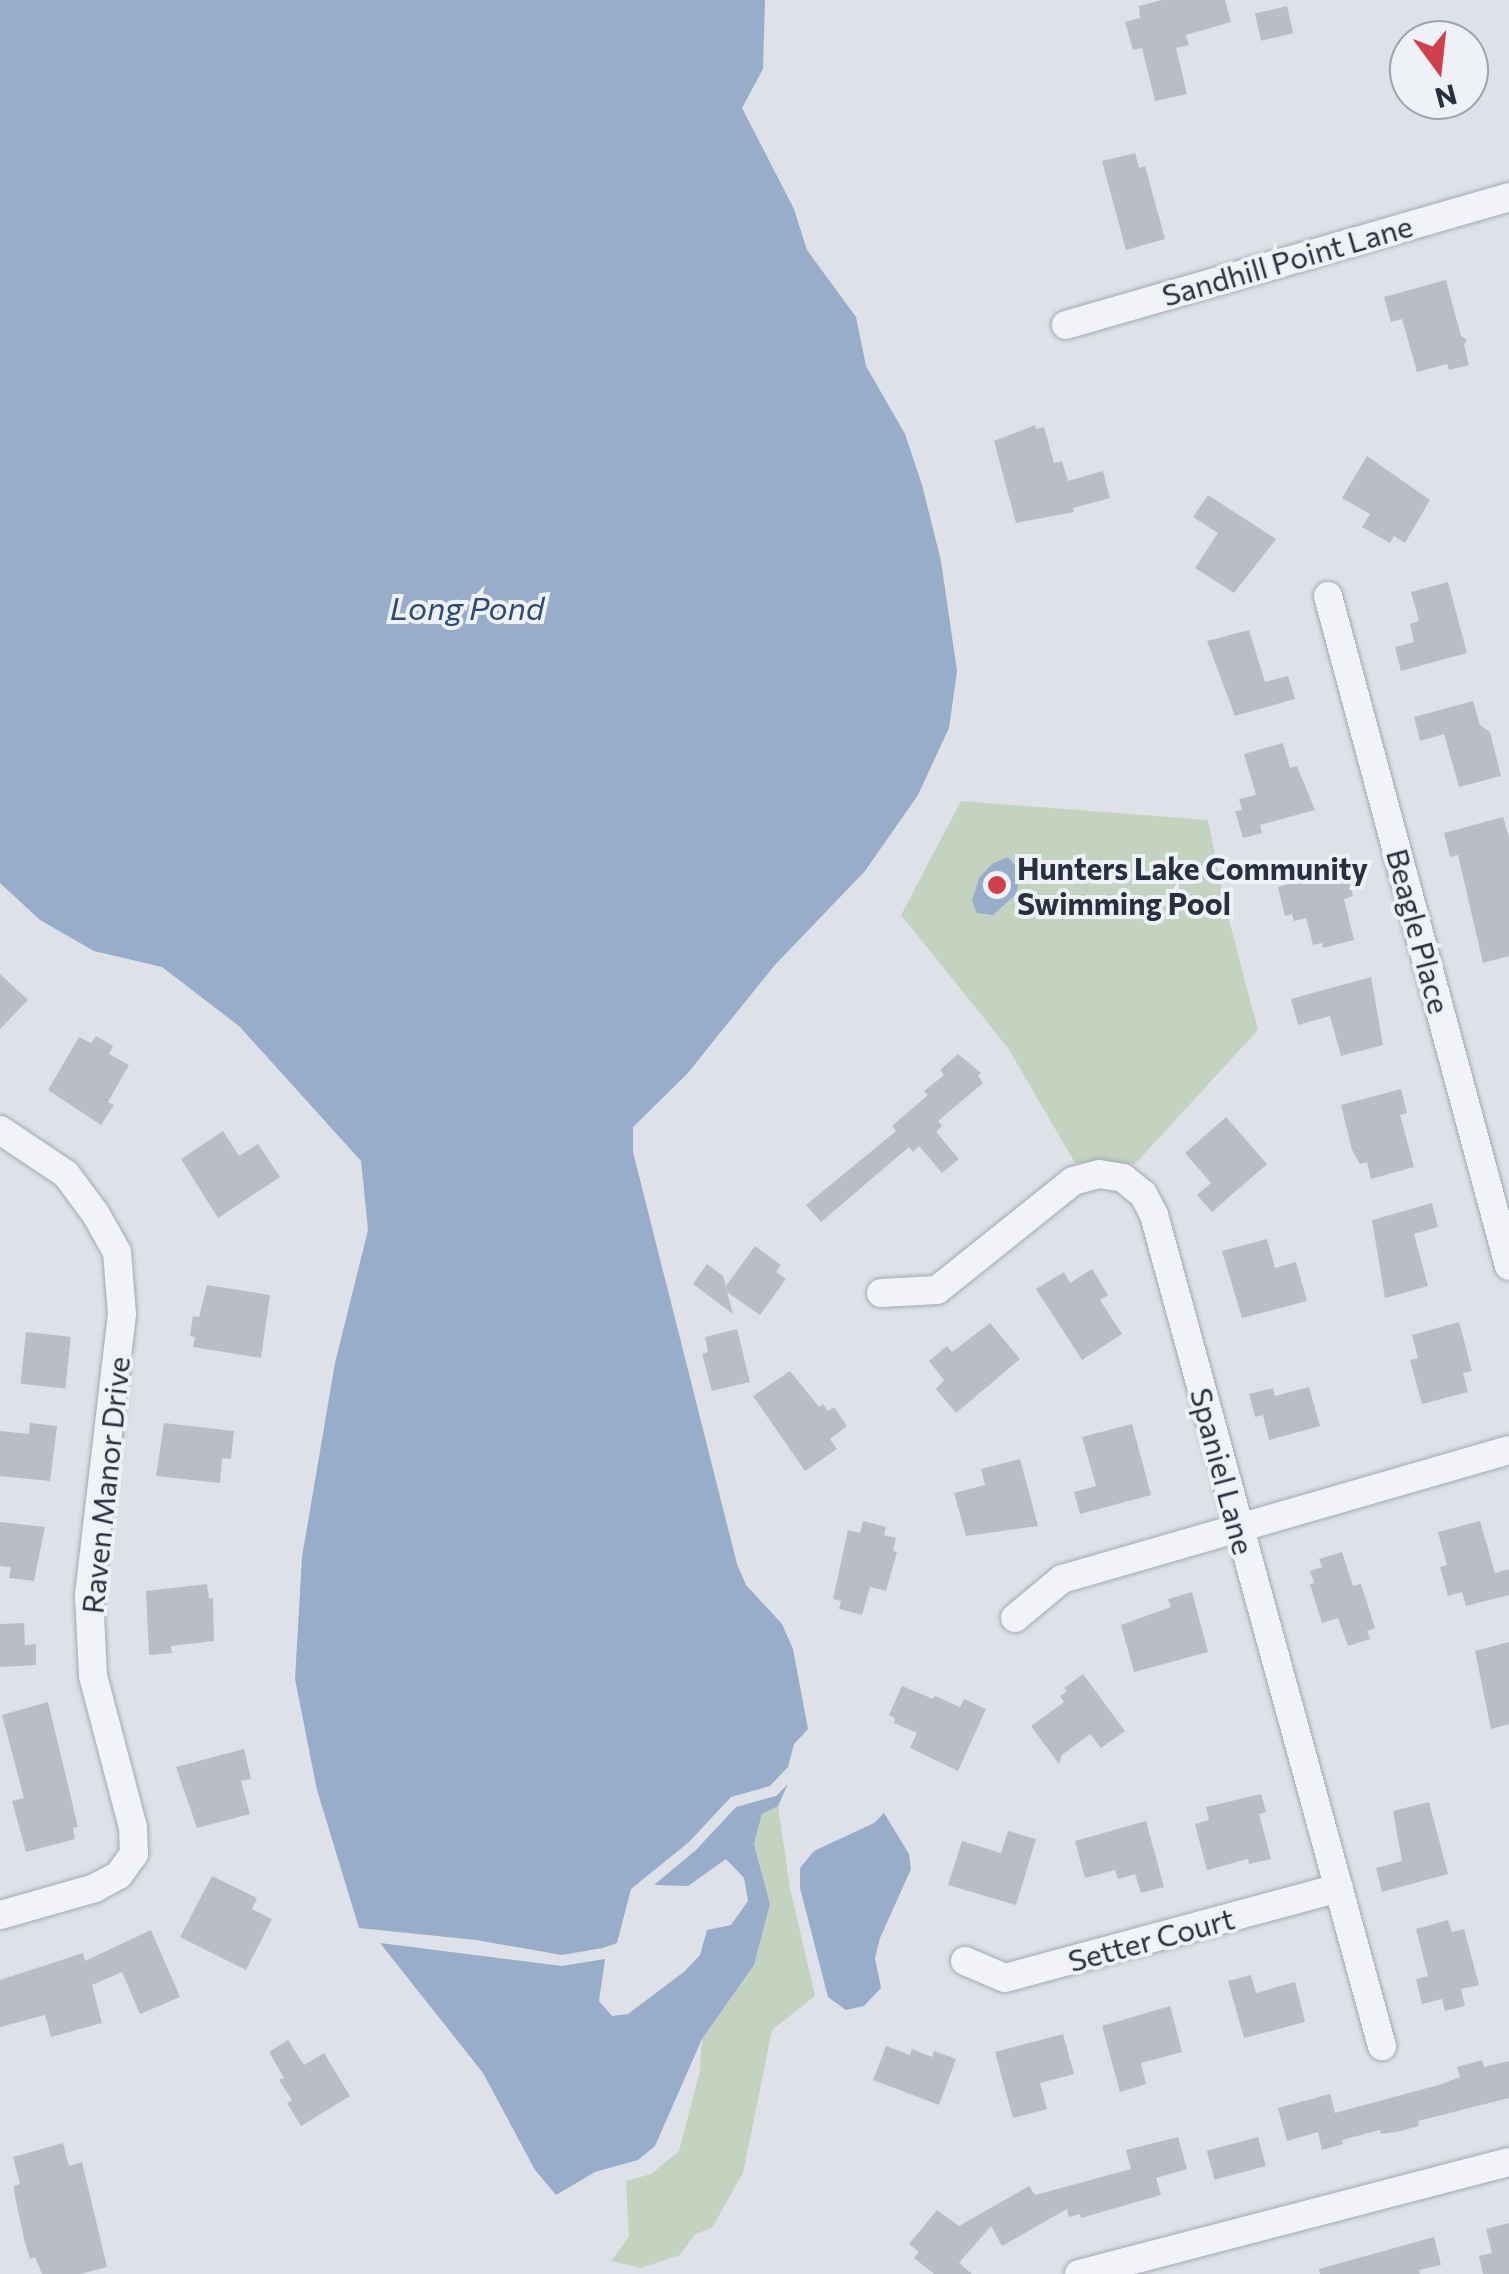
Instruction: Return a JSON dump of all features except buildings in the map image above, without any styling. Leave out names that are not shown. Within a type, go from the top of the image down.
[{"type":"street","name":"Sandhill Point Lane","points":[[1066,325],[1509,197]]},
{"type":"street","name":"Beagle Place","points":[[1328,596],[1509,1266]]},
{"type":"street","name":"Raven Manor Drive","points":[[0,1130],[66,1174],[95,1213],[116,1252],[122,1314],[90,1594],[92,1676],[133,1827],[134,1854],[119,1875],[95,1888],[0,1915]]},
{"type":"street","name":"Spaniel Lane","points":[[880,1292],[937,1290],[1072,1181],[1099,1174],[1123,1178],[1144,1194],[1154,1215],[1382,2046]]},
{"type":"street","points":[[1015,1618],[1062,1579],[1509,1450]]},
{"type":"street","name":"Setter Court","points":[[965,1961],[1005,1978],[1339,1888]]},
{"type":"street","points":[[1079,2274],[1509,2162]]},
{"type":"green space","points":[[961,801],[1208,820],[1225,905],[1258,1030],[1135,1164],[1075,1163],[1008,1048],[901,915]]},
{"type":"green space","points":[[778,1806],[790,1888],[815,1996],[772,2030],[743,2173],[712,2228],[695,2234],[680,2255],[641,2268],[611,2261],[629,2237],[626,2181],[651,2174],[679,2151],[700,2071],[702,2039],[754,1965],[770,1904],[754,1844],[762,1814]]},
{"type":"water","name":"Long Pond","points":[[0,0],[765,0],[763,69],[742,108],[794,209],[807,250],[856,317],[866,366],[905,434],[922,485],[941,561],[957,671],[949,728],[918,795],[865,871],[774,966],[687,1074],[633,1127],[633,1152],[737,1564],[746,1585],[782,1624],[793,1649],[808,1729],[794,1744],[788,1767],[770,1786],[731,1797],[689,1842],[631,1889],[617,1943],[603,1948],[562,1955],[476,1940],[359,1928],[317,1790],[295,1679],[302,1557],[335,1363],[368,1230],[361,1161],[239,1026],[162,967],[94,951],[40,920],[0,883]]},
{"type":"water","name":"Hunters Lake Community Swimming Pool","points":[[1008,857],[1021,872],[1016,894],[993,915],[977,913],[972,901],[979,878],[992,864]]},
{"type":"water","points":[[788,1784],[778,1806],[762,1814],[754,1844],[770,1904],[754,1965],[702,2039],[655,2146],[638,2160],[595,2172],[556,2195],[535,2170],[483,2073],[380,1943],[562,1966],[605,1959],[599,2001],[612,2016],[628,2014],[685,1971],[700,1955],[707,1930],[731,1925],[748,1901],[744,1878],[726,1859],[688,1886],[654,1885],[696,1850],[736,1807],[776,1796]]},
{"type":"water","points":[[884,1813],[909,1854],[911,1869],[880,1938],[875,1958],[881,1988],[864,2006],[846,2010],[828,1997],[800,1888],[800,1868],[814,1851],[874,1823]]},
{"type":"place","name":"Hunters Lake Community Swimming Pool","points":[[997,885]]}]
